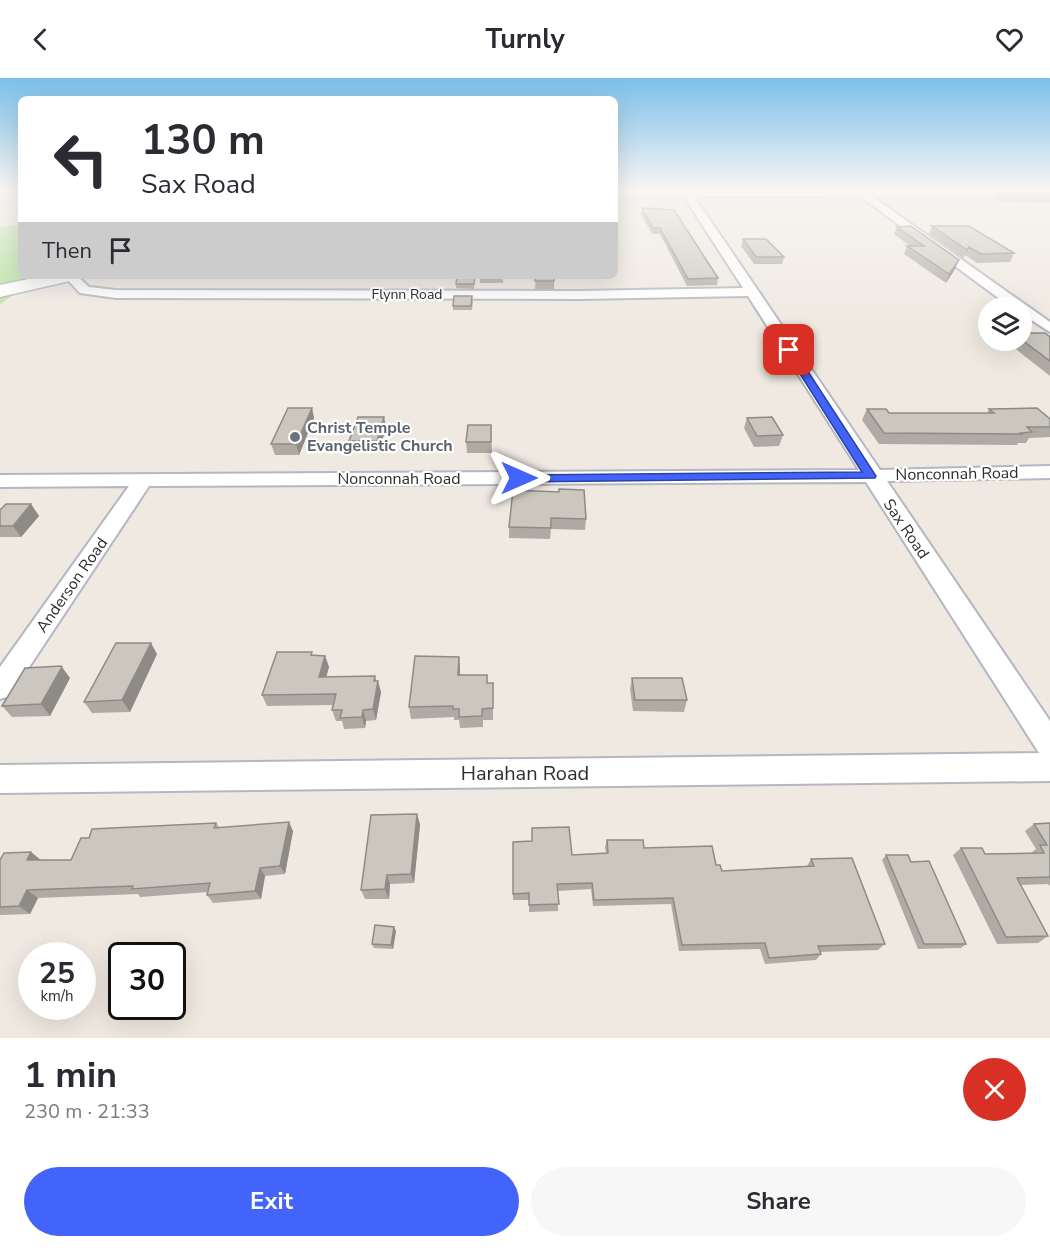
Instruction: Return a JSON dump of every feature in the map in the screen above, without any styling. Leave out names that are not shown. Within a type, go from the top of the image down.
[{"type":"main road","points":[[0,291],[55,279]]},
{"type":"street","name":"Sax Road","points":[[713,234],[870,476],[1050,745]]},
{"type":"street","points":[[918,234],[1006,297]]},
{"type":"street","name":"Flynn Road","points":[[72,279],[85,290],[116,294],[513,290],[750,292]]},
{"type":"street","points":[[1032,316],[1050,328]]},
{"type":"street","name":"Nonconnah Road","points":[[0,481],[870,476],[1050,472]]},
{"type":"street","name":"Anderson Road","points":[[0,688],[143,481]]},
{"type":"street","name":"Harahan Road","points":[[0,779],[1050,767]]},
{"type":"green space","points":[[0,234],[18,234],[18,279],[38,279],[0,304]]},
{"type":"building","points":[[663,234],[689,234],[718,278],[688,279]]},
{"type":"building","points":[[907,234],[922,234],[959,260],[949,274],[907,246],[924,246]]},
{"type":"building","points":[[943,234],[982,234],[1014,253],[981,254],[969,247],[967,250]]},
{"type":"building","points":[[743,239],[766,239],[784,257],[756,257]]},
{"type":"building","points":[[457,279],[475,279],[474,284],[456,284]]},
{"type":"building","points":[[535,279],[554,279],[554,281],[535,281]]},
{"type":"building","points":[[454,296],[472,296],[471,306],[453,306]]},
{"type":"building","points":[[1032,333],[1045,333],[1050,337],[1050,361],[1032,348]]},
{"type":"building","points":[[288,408],[312,408],[296,444],[271,444]]},
{"type":"building","points":[[1037,408],[1050,419],[1050,427],[1027,427],[1032,432],[1021,433],[1023,434],[884,433],[867,409],[886,409],[889,413],[994,413],[989,409]]},
{"type":"building","points":[[358,417],[384,417],[377,441],[349,441]]},
{"type":"building","points":[[772,417],[783,435],[757,436],[747,418]]},
{"type":"building","points":[[468,425],[491,425],[491,442],[466,442]]},
{"type":"building","points":[[559,489],[584,490],[586,519],[551,518],[551,528],[509,527],[513,490],[559,492]]},
{"type":"building","points":[[6,504],[31,504],[13,526],[0,526],[0,510]]},
{"type":"building","points":[[116,643],[151,643],[122,700],[84,702]]},
{"type":"building","points":[[277,652],[312,652],[311,655],[325,656],[319,677],[375,676],[374,681],[378,681],[373,709],[363,710],[362,717],[340,718],[342,710],[332,710],[336,694],[262,695]]},
{"type":"building","points":[[415,656],[459,657],[458,675],[487,675],[487,683],[493,683],[493,708],[482,709],[482,716],[459,717],[459,709],[453,709],[453,706],[409,707]]},
{"type":"building","points":[[61,666],[41,704],[2,706],[25,668]]},
{"type":"building","points":[[632,678],[682,678],[687,700],[635,700]]},
{"type":"building","points":[[417,814],[411,874],[387,875],[385,889],[361,890],[371,815]]},
{"type":"building","points":[[289,822],[280,866],[260,868],[255,891],[207,895],[210,883],[132,889],[133,886],[27,890],[19,906],[0,907],[0,860],[4,853],[31,852],[27,860],[71,860],[81,838],[89,838],[92,829],[216,823],[214,828]]},
{"type":"building","points":[[1050,823],[1050,877],[1017,878],[1048,936],[1006,937],[961,848],[982,848],[985,854],[1044,853],[1040,845],[1047,845],[1034,824]]},
{"type":"building","points":[[569,827],[572,855],[608,853],[607,840],[643,840],[644,848],[712,846],[716,865],[720,865],[722,871],[814,866],[811,859],[852,858],[885,944],[818,946],[821,954],[769,958],[765,943],[682,945],[673,898],[594,900],[592,883],[557,884],[559,904],[529,905],[529,893],[513,894],[513,842],[532,841],[532,828]]},
{"type":"building","points":[[886,855],[908,855],[911,862],[929,861],[966,944],[924,944]]},
{"type":"building","points":[[375,925],[394,927],[391,945],[372,944]]},
{"type":"place","name":"Christ Temple Evangelistic Church","points":[[295,437]]},
{"type":"route","points":[[519,478],[870,476],[789,350]]}]
